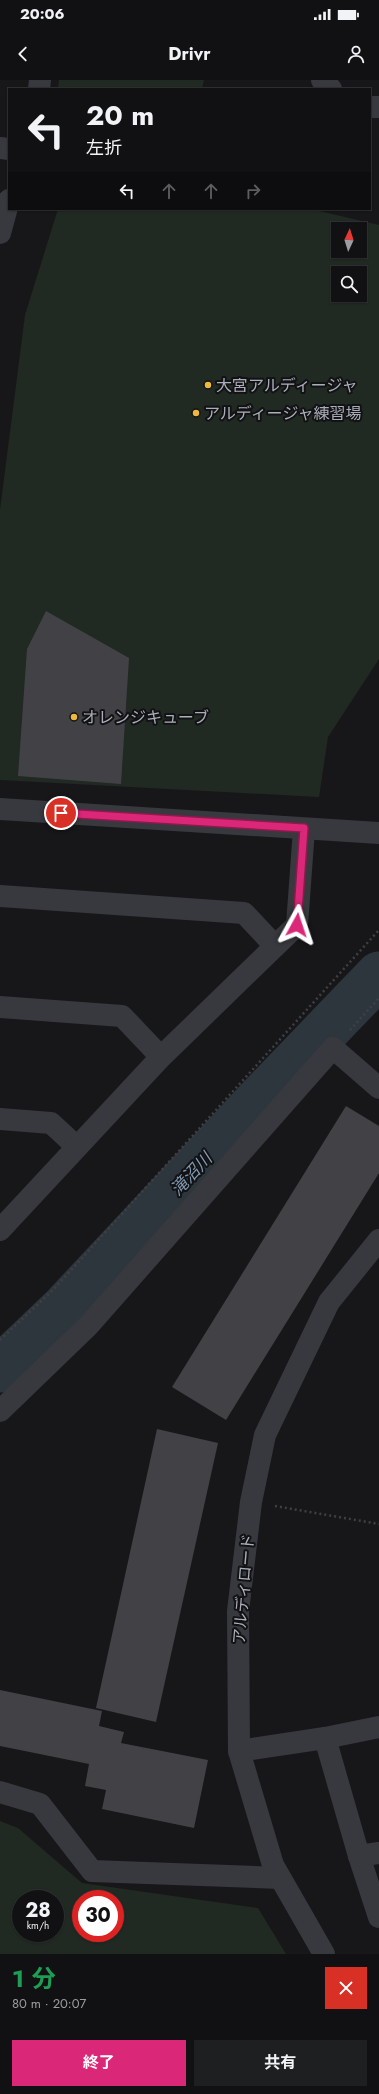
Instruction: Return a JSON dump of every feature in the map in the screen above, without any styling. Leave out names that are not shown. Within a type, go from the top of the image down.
[{"type":"street","points":[[322,80],[330,88]]},
{"type":"street","points":[[0,233],[8,204]]},
{"type":"street","points":[[0,809],[379,833]]},
{"type":"street","points":[[0,1230],[160,1057],[297,925],[304,828]]},
{"type":"street","points":[[0,896],[244,913],[275,946]]},
{"type":"street","points":[[0,1007],[122,1016],[160,1057]]},
{"type":"street","points":[[0,1411],[89,1325],[333,1048],[379,1088]]},
{"type":"street","points":[[0,1119],[51,1123],[77,1147]]},
{"type":"street","name":"アルディロード","points":[[324,1954],[273,1865],[239,1751],[238,1611],[251,1502],[265,1435],[329,1302],[379,1240]]},
{"type":"street","points":[[239,1751],[325,1738],[379,1727]]},
{"type":"street","points":[[325,1738],[369,1854],[379,1916]]},
{"type":"street","points":[[0,1792],[40,1804],[92,1871],[280,1878]]},
{"type":"path","points":[[0,1340],[53,1290],[379,930]]},
{"type":"path","points":[[333,1048],[379,998]]},
{"type":"path","points":[[251,1502],[379,1524]]},
{"type":"shaded area","points":[[59,80],[204,80],[202,88],[58,88]]},
{"type":"shaded area","name":"アルディージャ練習場","points":[[58,210],[315,210],[366,222],[331,222],[331,258],[367,258],[367,222],[379,225],[379,659],[328,737],[319,797],[0,780],[0,510],[25,315]]},
{"type":"shaded area","points":[[0,1821],[18,1828],[82,1883],[258,1908],[286,1954],[0,1954]]},
{"type":"building","name":"オレンジキューブ","points":[[46,611],[129,658],[121,784],[18,776],[27,649]]},
{"type":"building","points":[[346,1106],[379,1126],[379,1173],[226,1420],[172,1387]]},
{"type":"building","points":[[157,1429],[218,1443],[156,1722],[96,1708]]},
{"type":"building","points":[[0,1690],[102,1711],[99,1726],[124,1732],[121,1743],[208,1760],[194,1828],[102,1809],[106,1790],[85,1786],[89,1764],[0,1746]]},
{"type":"waterway","name":"滝沼川","points":[[0,1369],[63,1309],[257,1102],[379,975]]},
{"type":"place","name":"大宮アルディージャ","points":[[208,385]]},
{"type":"place","name":"アルディージャ練習場","points":[[196,413]]},
{"type":"place","name":"オレンジキューブ","points":[[74,717]]},
{"type":"route","points":[[61,813],[304,828],[297,925]]}]
